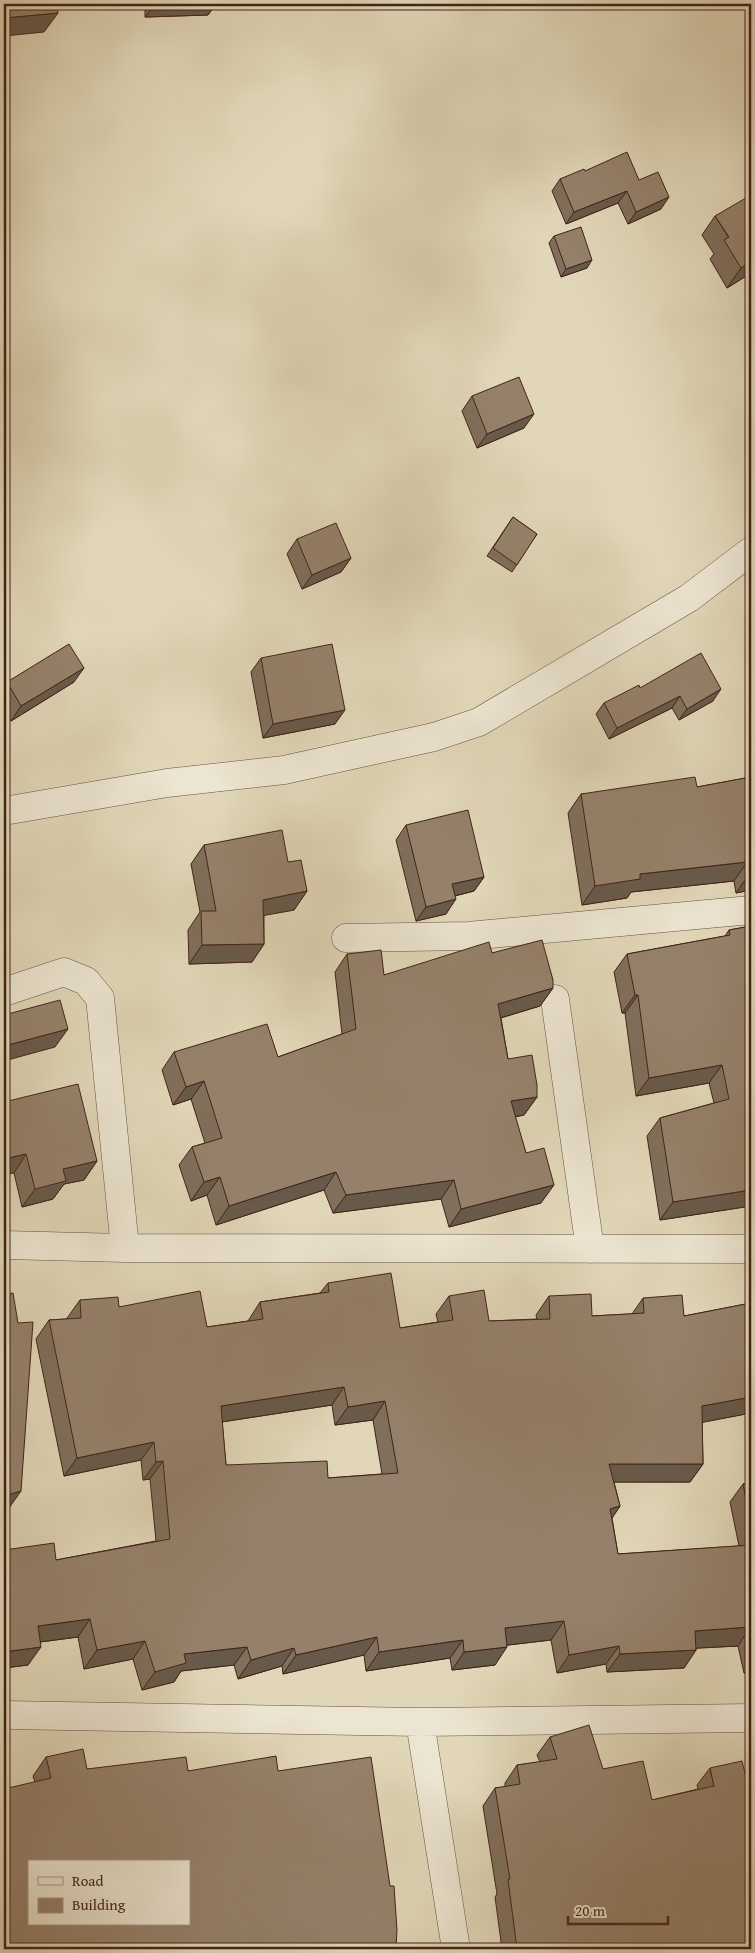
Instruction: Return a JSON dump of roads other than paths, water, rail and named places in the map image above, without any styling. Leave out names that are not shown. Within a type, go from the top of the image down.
[{"type":"street","points":[[4,811],[168,783],[284,770],[434,737],[479,722],[689,598],[751,551]]},
{"type":"street","points":[[346,938],[468,936],[751,910]]},
{"type":"street","points":[[4,992],[64,972],[86,981],[100,998],[125,1248]]},
{"type":"street","points":[[555,999],[590,1248]]},
{"type":"street","points":[[4,1245],[125,1248],[751,1248]]},
{"type":"street","points":[[4,1715],[420,1722],[751,1718]]},
{"type":"street","points":[[420,1722],[456,1949]]}]
